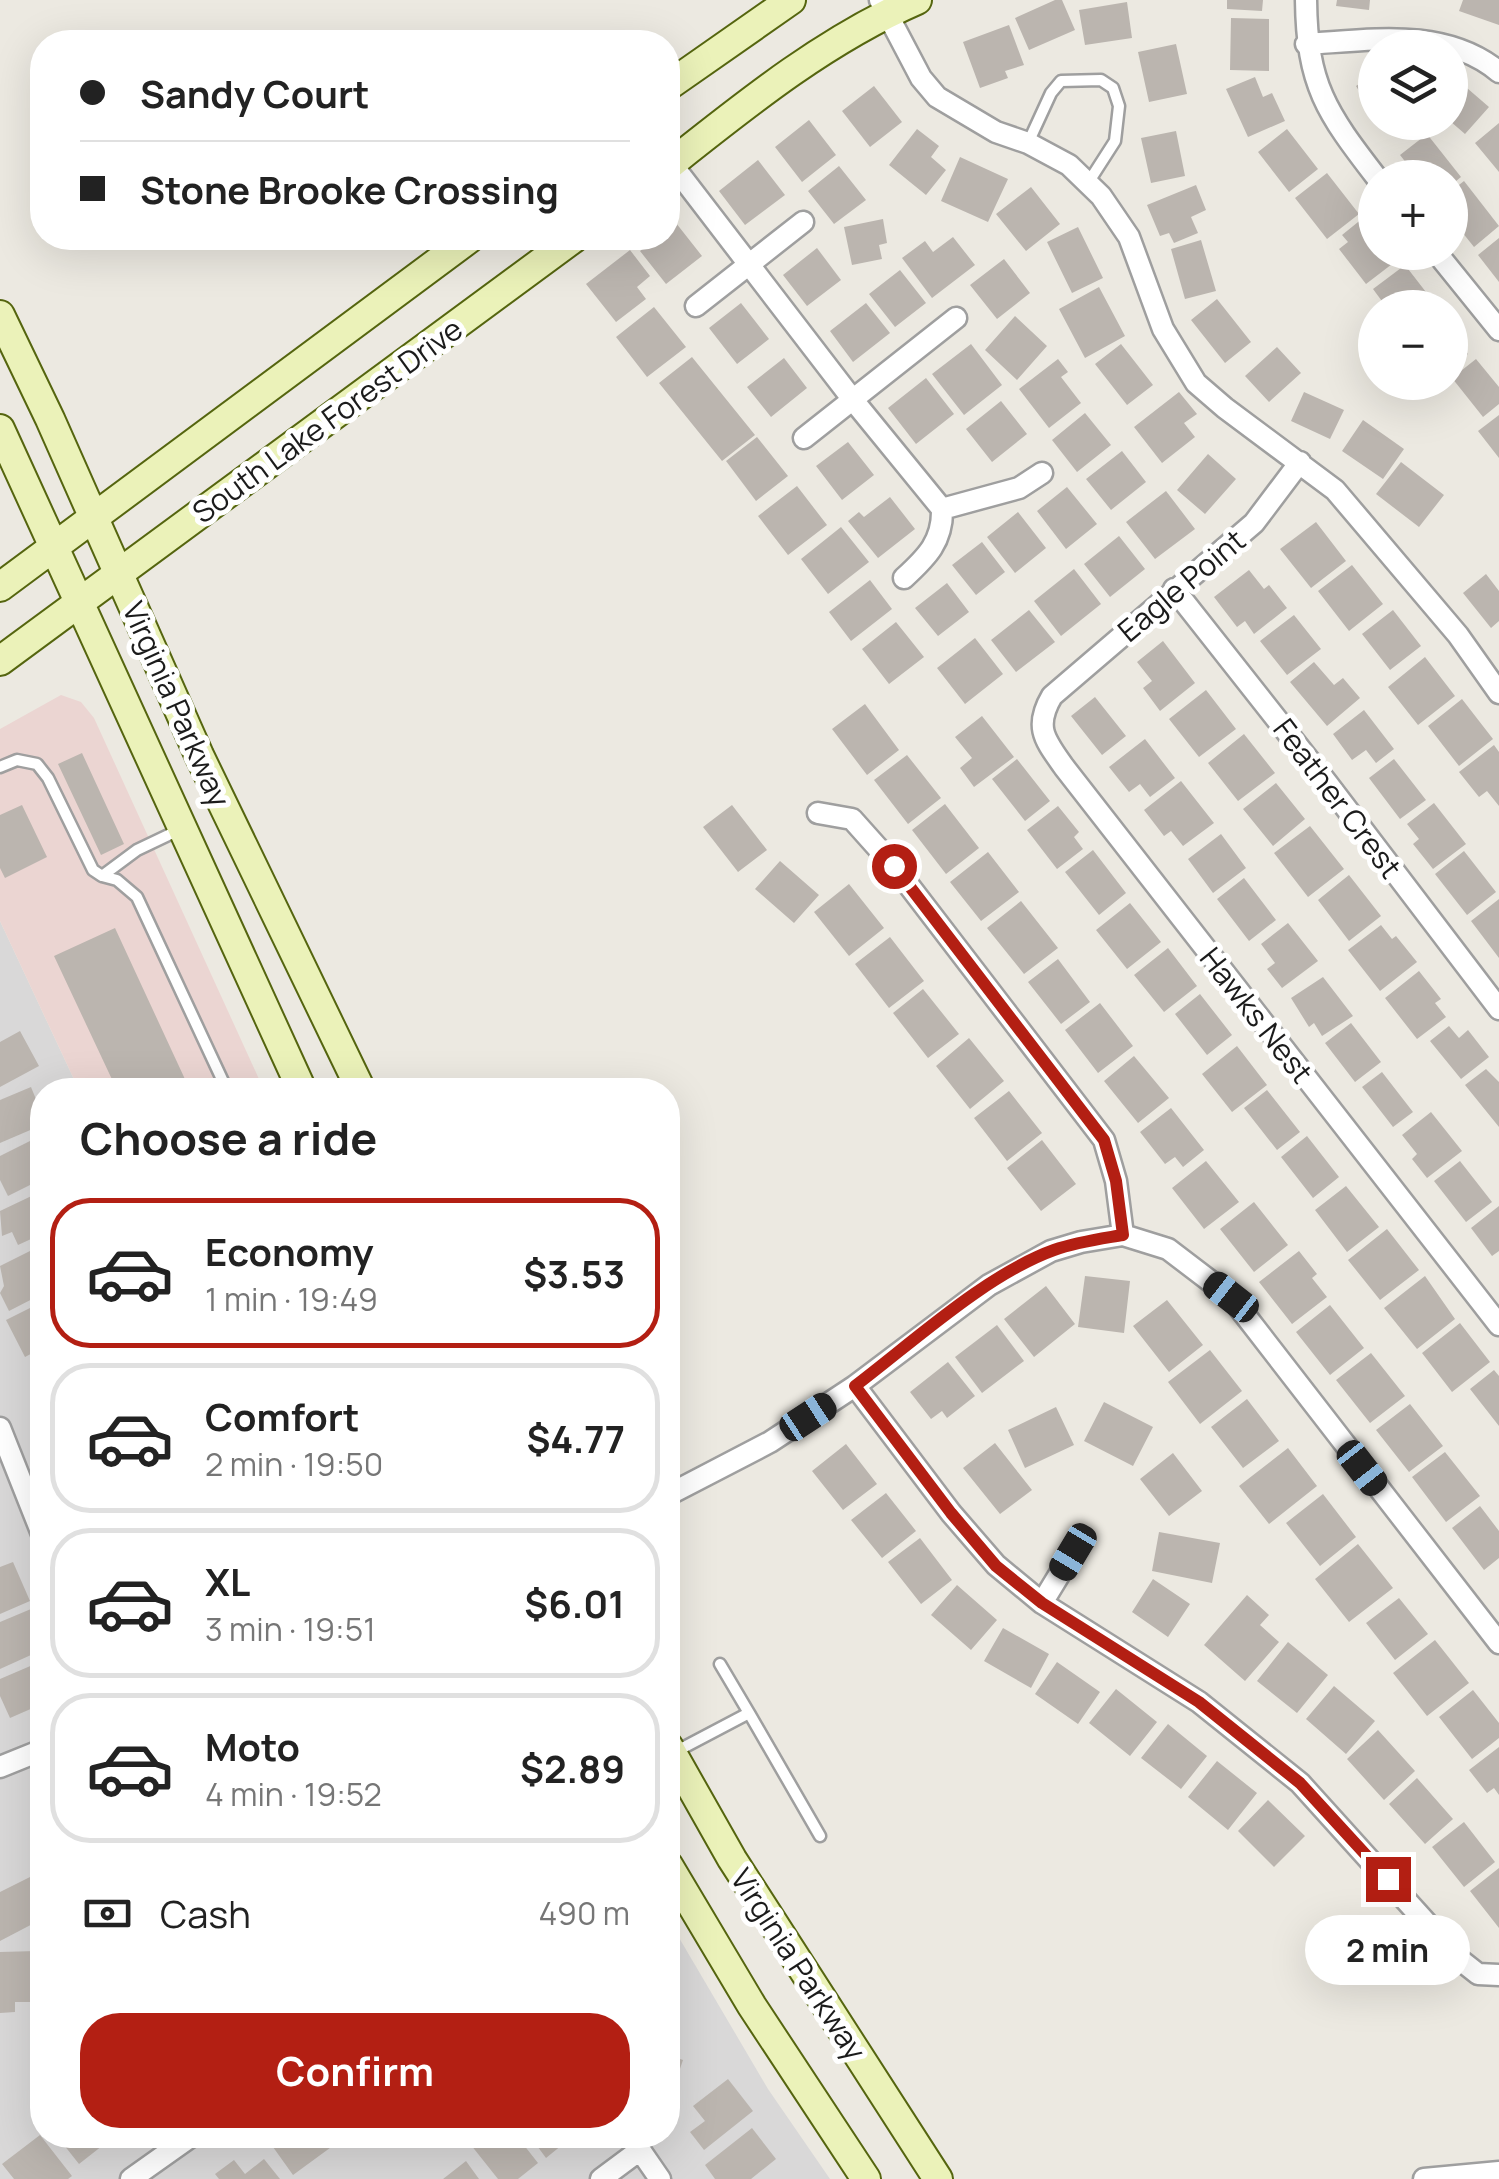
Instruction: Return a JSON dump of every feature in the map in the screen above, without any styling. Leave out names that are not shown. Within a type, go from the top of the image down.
[{"type":"main road","points":[[680,78],[791,0]]},
{"type":"main road","points":[[680,155],[883,7],[917,0]]},
{"type":"main road","name":"South Lake Forest Drive","points":[[0,587],[454,250]]},
{"type":"main road","name":"South Lake Forest Drive","points":[[0,661],[558,250]]},
{"type":"main road","name":"Virginia Parkway","points":[[0,315],[348,1078]]},
{"type":"main road","name":"Virginia Parkway","points":[[0,429],[296,1078]]},
{"type":"main road","name":"Virginia Parkway","points":[[680,1767],[732,1859],[938,2179]]},
{"type":"main road","name":"Virginia Parkway","points":[[680,1886],[752,2006],[866,2179]]},
{"type":"street","points":[[1306,0],[1306,44],[1319,90],[1330,114],[1364,160]]},
{"type":"street","points":[[883,7],[921,78],[938,97],[996,132],[1028,143],[1069,165],[1116,215],[1130,237],[1162,329],[1196,382],[1335,490],[1458,634],[1499,693]]},
{"type":"street","points":[[1306,44],[1432,41],[1458,48],[1499,72]]},
{"type":"street","points":[[680,177],[942,509],[943,529],[931,553],[904,578]]},
{"type":"street","points":[[696,306],[803,222]]},
{"type":"street","points":[[1451,270],[1499,330]]},
{"type":"street","points":[[804,438],[956,318]]},
{"type":"street","name":"Eagle Point","points":[[1052,696],[1254,523],[1300,462]]},
{"type":"street","points":[[942,509],[1019,488],[1042,473]]},
{"type":"street","name":"Feather Crest","points":[[1174,589],[1499,1009]]},
{"type":"street","name":"Hawks Nest","points":[[1052,696],[1043,712],[1042,730],[1064,768],[1499,1325]]},
{"type":"street","points":[[818,813],[852,819],[894,866],[1104,1140],[1116,1181],[1123,1235]]},
{"type":"street","points":[[680,1489],[728,1466],[855,1386],[1004,1276],[1050,1251],[1123,1235],[1168,1248],[1231,1297],[1499,1643]]},
{"type":"street","points":[[855,1386],[996,1566],[1042,1603],[1199,1702],[1300,1783],[1459,1959],[1478,1974],[1499,1975]]},
{"type":"street","points":[[0,1428],[30,1485]]},
{"type":"street","points":[[1042,1603],[1073,1552]]},
{"type":"street","points":[[0,1768],[30,1755]]},
{"type":"street","points":[[131,2179],[175,2148]]},
{"type":"street","points":[[601,2179],[640,2150],[660,2179]]},
{"type":"street","points":[[1424,2179],[1499,2172]]},
{"type":"lane","points":[[1028,143],[1051,93],[1062,81],[1101,80],[1112,88],[1119,106],[1114,141],[1088,184]]},
{"type":"lane","points":[[0,767],[17,760],[37,764],[48,778],[93,870],[117,880],[136,897],[222,1078]]},
{"type":"lane","points":[[102,876],[136,850],[181,829]]},
{"type":"lane","points":[[720,1664],[820,1836]]},
{"type":"lane","points":[[680,1745],[749,1714]]},
{"type":"shaded area","points":[[61,695],[81,702],[94,718],[259,1078],[73,1078],[0,921],[0,729]]},
{"type":"shaded area","points":[[0,921],[73,1078],[30,1078],[30,2148],[680,2148],[680,1939],[768,2089],[830,2179],[0,2179]]},
{"type":"building","points":[[1062,0],[1075,30],[1029,50],[1015,18]]},
{"type":"building","points":[[1227,0],[1263,0],[1262,11],[1227,9]]},
{"type":"building","points":[[1337,0],[1370,0],[1369,10],[1336,6]]},
{"type":"building","points":[[1463,0],[1499,0],[1499,25],[1459,11]]},
{"type":"building","points":[[1127,2],[1132,38],[1085,45],[1079,10]]},
{"type":"building","points":[[1231,18],[1269,19],[1269,71],[1230,70]]},
{"type":"building","points":[[1009,25],[1024,65],[1005,71],[1008,78],[980,88],[963,42]]},
{"type":"building","points":[[1176,44],[1187,94],[1149,102],[1138,52]]},
{"type":"building","points":[[1255,77],[1263,97],[1272,93],[1285,121],[1248,137],[1226,89]]},
{"type":"building","points":[[874,86],[902,122],[870,147],[842,111]]},
{"type":"building","points":[[1468,89],[1489,107],[1468,131]]},
{"type":"building","points":[[809,120],[836,155],[802,182],[775,147]]},
{"type":"building","points":[[1499,123],[1499,172],[1475,143]]},
{"type":"building","points":[[917,129],[939,146],[931,157],[946,170],[926,195],[889,165]]},
{"type":"building","points":[[1287,129],[1318,169],[1289,192],[1258,152]]},
{"type":"building","points":[[1176,131],[1185,176],[1151,183],[1141,138]]},
{"type":"building","points":[[1419,140],[1432,140],[1448,160],[1404,160],[1400,155]]},
{"type":"building","points":[[960,157],[1008,179],[988,222],[941,201]]},
{"type":"building","points":[[758,160],[785,195],[745,225],[719,191]]},
{"type":"building","points":[[839,166],[866,200],[834,224],[808,191]]},
{"type":"building","points":[[1327,173],[1358,215],[1327,239],[1295,198]]},
{"type":"building","points":[[1196,185],[1206,210],[1191,217],[1198,233],[1174,243],[1169,233],[1160,236],[1147,205]]},
{"type":"building","points":[[1468,186],[1499,226],[1474,247],[1468,240]]},
{"type":"building","points":[[1031,187],[1060,224],[1026,251],[996,214]]},
{"type":"building","points":[[883,219],[887,243],[879,245],[882,259],[852,265],[844,227]]},
{"type":"building","points":[[1358,222],[1358,270],[1384,270],[1366,284],[1339,249],[1348,242],[1342,235]]},
{"type":"building","points":[[1078,227],[1103,278],[1072,293],[1047,242]]},
{"type":"building","points":[[680,228],[702,256],[666,284],[640,251],[680,250]]},
{"type":"building","points":[[953,237],[975,265],[932,298],[902,258],[925,241],[933,252]]},
{"type":"building","points":[[1499,238],[1499,282],[1478,255]]},
{"type":"building","points":[[1201,240],[1216,291],[1185,299],[1171,249]]},
{"type":"building","points":[[817,248],[841,280],[807,306],[783,275]]},
{"type":"building","points":[[630,250],[650,276],[637,287],[646,299],[616,322],[586,284]]},
{"type":"building","points":[[1004,259],[1030,293],[997,319],[970,285]]},
{"type":"building","points":[[900,270],[926,303],[895,327],[869,294]]},
{"type":"building","points":[[1398,270],[1409,270],[1424,290],[1374,290]]},
{"type":"building","points":[[1099,287],[1125,336],[1085,358],[1059,309]]},
{"type":"building","points":[[1217,299],[1251,342],[1225,363],[1191,320]]},
{"type":"building","points":[[741,303],[769,339],[737,364],[709,328]]},
{"type":"building","points":[[866,303],[890,333],[853,362],[830,331]]},
{"type":"building","points":[[654,307],[686,347],[647,377],[616,337]]},
{"type":"building","points":[[1015,316],[1047,346],[1017,380],[985,350]]},
{"type":"building","points":[[971,344],[1002,385],[964,415],[932,374]]},
{"type":"building","points":[[1121,344],[1153,385],[1127,405],[1095,364]]},
{"type":"building","points":[[1277,347],[1301,373],[1269,402],[1245,376]]},
{"type":"building","points":[[692,357],[755,435],[722,461],[659,383]]},
{"type":"building","points":[[784,358],[807,388],[771,417],[747,387]]},
{"type":"building","points":[[1058,359],[1068,372],[1061,377],[1081,403],[1049,428],[1019,389]]},
{"type":"building","points":[[1476,359],[1499,387],[1499,404],[1483,417],[1468,398],[1468,365]]},
{"type":"building","points":[[926,378],[954,414],[916,444],[888,408]]},
{"type":"building","points":[[1179,392],[1197,414],[1184,423],[1195,437],[1162,463],[1134,427]]},
{"type":"building","points":[[1304,392],[1344,410],[1330,439],[1291,421]]},
{"type":"building","points":[[1001,401],[1027,434],[992,462],[966,429]]},
{"type":"building","points":[[1085,413],[1111,445],[1077,472],[1052,440]]},
{"type":"building","points":[[1499,415],[1499,458],[1478,431]]},
{"type":"building","points":[[1363,420],[1404,449],[1383,479],[1342,451]]},
{"type":"building","points":[[757,437],[788,476],[756,501],[726,461]]},
{"type":"building","points":[[848,442],[874,475],[842,500],[816,466]]},
{"type":"building","points":[[1122,451],[1146,482],[1111,510],[1086,479]]},
{"type":"building","points":[[1208,454],[1236,479],[1205,514],[1177,490]]},
{"type":"building","points":[[1401,462],[1444,495],[1419,527],[1376,494]]},
{"type":"building","points":[[797,486],[827,525],[788,555],[758,516]]},
{"type":"building","points":[[1067,487],[1097,524],[1066,549],[1037,511]]},
{"type":"building","points":[[1166,491],[1195,529],[1155,559],[1126,522]]},
{"type":"building","points":[[890,497],[915,529],[878,558],[848,521],[859,512],[864,517]]},
{"type":"building","points":[[1018,512],[1046,548],[1015,573],[987,537]]},
{"type":"building","points":[[1316,522],[1346,561],[1311,588],[1280,549]]},
{"type":"building","points":[[841,527],[869,562],[828,594],[801,559]]},
{"type":"building","points":[[1119,536],[1145,569],[1110,597],[1084,564]]},
{"type":"building","points":[[982,542],[1005,572],[976,595],[952,565]]},
{"type":"building","points":[[1352,565],[1383,604],[1349,631],[1318,591]]},
{"type":"building","points":[[1074,569],[1101,604],[1061,636],[1034,601]]},
{"type":"building","points":[[1249,570],[1264,589],[1269,585],[1287,608],[1254,634],[1245,621],[1237,627],[1214,597]]},
{"type":"building","points":[[1486,574],[1499,591],[1499,621],[1491,628],[1463,593]]},
{"type":"building","points":[[870,580],[892,609],[851,641],[829,612]]},
{"type":"building","points":[[947,583],[969,612],[938,636],[915,608]]},
{"type":"building","points":[[1029,610],[1055,642],[1016,672],[991,640]]},
{"type":"building","points":[[1393,610],[1421,646],[1390,670],[1362,634]]},
{"type":"building","points":[[1294,615],[1321,649],[1287,675],[1260,641]]},
{"type":"building","points":[[896,622],[924,657],[889,684],[862,649]]},
{"type":"building","points":[[975,638],[1003,674],[965,704],[937,668]]},
{"type":"building","points":[[1163,641],[1195,683],[1160,711],[1143,688],[1152,681],[1137,662]]},
{"type":"building","points":[[1425,657],[1455,696],[1418,725],[1388,687]]},
{"type":"building","points":[[1314,662],[1334,685],[1343,678],[1360,698],[1327,726],[1290,682]]},
{"type":"building","points":[[1206,690],[1236,729],[1199,757],[1169,719]]},
{"type":"building","points":[[1095,697],[1126,736],[1102,755],[1071,716]]},
{"type":"building","points":[[1462,699],[1493,739],[1459,766],[1428,726]]},
{"type":"building","points":[[865,704],[899,750],[867,775],[832,729]]},
{"type":"building","points":[[1364,710],[1394,749],[1376,763],[1366,750],[1352,760],[1333,734]]},
{"type":"building","points":[[982,716],[1014,757],[974,787],[960,768],[972,758],[955,737]]},
{"type":"building","points":[[1244,734],[1275,773],[1238,801],[1208,763]]},
{"type":"building","points":[[1145,739],[1175,778],[1150,797],[1140,784],[1129,792],[1109,767]]},
{"type":"building","points":[[1494,745],[1499,752],[1499,806],[1487,791],[1479,797],[1459,772]]},
{"type":"building","points":[[82,753],[124,844],[101,855],[58,764]]},
{"type":"building","points":[[907,755],[941,798],[908,824],[874,780]]},
{"type":"building","points":[[1017,759],[1050,801],[1025,821],[992,779]]},
{"type":"building","points":[[1394,759],[1426,800],[1400,819],[1369,778]]},
{"type":"building","points":[[1181,781],[1214,823],[1183,846],[1171,831],[1164,836],[1144,810]]},
{"type":"building","points":[[1276,783],[1305,819],[1273,846],[1243,809]]},
{"type":"building","points":[[1434,803],[1466,844],[1433,869],[1413,844],[1419,839],[1407,824]]},
{"type":"building","points":[[945,804],[979,848],[946,874],[912,830]]},
{"type":"building","points":[[22,805],[47,857],[5,878],[0,868],[0,815]]},
{"type":"building","points":[[732,805],[767,850],[738,872],[703,827]]},
{"type":"building","points":[[1058,806],[1079,832],[1074,837],[1083,849],[1057,869],[1027,830]]},
{"type":"building","points":[[1310,826],[1344,869],[1308,897],[1274,853]]},
{"type":"building","points":[[1221,834],[1246,868],[1213,893],[1188,859]]},
{"type":"building","points":[[1093,850],[1126,893],[1099,915],[1065,872]]},
{"type":"building","points":[[1464,851],[1496,892],[1467,915],[1435,874]]},
{"type":"building","points":[[988,852],[1019,892],[981,921],[950,882]]},
{"type":"building","points":[[780,861],[819,895],[794,923],[755,889]]},
{"type":"building","points":[[1349,875],[1381,916],[1349,941],[1318,900]]},
{"type":"building","points":[[1244,878],[1276,920],[1249,941],[1217,899]]},
{"type":"building","points":[[849,884],[884,928],[849,956],[814,912]]},
{"type":"building","points":[[1499,899],[1499,958],[1471,921]]},
{"type":"building","points":[[1021,901],[1058,948],[1024,974],[987,928]]},
{"type":"building","points":[[1130,903],[1161,942],[1127,969],[1096,930]]},
{"type":"building","points":[[1288,923],[1318,961],[1282,988],[1267,969],[1275,963],[1261,944]]},
{"type":"building","points":[[1381,925],[1392,939],[1396,936],[1417,962],[1380,991],[1348,950]]},
{"type":"building","points":[[115,928],[184,1078],[111,1078],[54,956]]},
{"type":"building","points":[[890,937],[924,981],[889,1008],[855,964]]},
{"type":"building","points":[[1168,948],[1197,986],[1164,1012],[1134,975]]},
{"type":"building","points":[[1058,959],[1090,1002],[1061,1024],[1028,982]]},
{"type":"building","points":[[1419,971],[1441,999],[1435,1003],[1446,1017],[1417,1039],[1385,998]]},
{"type":"building","points":[[1323,977],[1353,1016],[1322,1036],[1314,1023],[1309,1027],[1291,998]]},
{"type":"building","points":[[923,989],[959,1034],[928,1058],[893,1013]]},
{"type":"building","points":[[1200,994],[1232,1035],[1207,1055],[1175,1014]]},
{"type":"building","points":[[1100,1003],[1133,1046],[1098,1073],[1065,1030]]},
{"type":"building","points":[[1351,1023],[1381,1062],[1355,1082],[1325,1043]]},
{"type":"building","points":[[1449,1026],[1459,1038],[1468,1030],[1489,1057],[1461,1079],[1430,1041]]},
{"type":"building","points":[[20,1031],[39,1066],[0,1087],[0,1042]]},
{"type":"building","points":[[969,1038],[1004,1081],[970,1109],[936,1066]]},
{"type":"building","points":[[1237,1046],[1267,1085],[1232,1112],[1202,1074]]},
{"type":"building","points":[[1134,1056],[1169,1098],[1138,1123],[1104,1081]]},
{"type":"building","points":[[1486,1069],[1499,1082],[1499,1127],[1465,1085]]},
{"type":"building","points":[[1382,1072],[1413,1112],[1393,1127],[1362,1087]]},
{"type":"building","points":[[30,1087],[30,1130],[0,1143],[0,1100]]},
{"type":"building","points":[[1267,1090],[1300,1132],[1277,1150],[1244,1108]]},
{"type":"building","points":[[1009,1091],[1042,1133],[1007,1161],[974,1118]]},
{"type":"building","points":[[1171,1108],[1204,1150],[1183,1167],[1175,1157],[1165,1164],[1140,1132]]},
{"type":"building","points":[[1431,1112],[1462,1151],[1427,1178],[1412,1159],[1417,1154],[1402,1135]]},
{"type":"building","points":[[1307,1136],[1339,1177],[1313,1198],[1281,1157]]},
{"type":"building","points":[[1042,1140],[1076,1184],[1041,1211],[1007,1168]]},
{"type":"building","points":[[30,1141],[30,1185],[8,1196],[0,1180],[0,1156]]},
{"type":"building","points":[[1206,1161],[1239,1202],[1204,1229],[1172,1188]]},
{"type":"building","points":[[1460,1161],[1492,1202],[1466,1222],[1434,1181]]},
{"type":"building","points":[[1346,1186],[1379,1227],[1347,1252],[1315,1210]]},
{"type":"building","points":[[30,1197],[30,1240],[18,1245],[12,1232],[2,1236],[0,1211]]},
{"type":"building","points":[[1254,1202],[1288,1245],[1254,1272],[1220,1229]]},
{"type":"building","points":[[1499,1206],[1499,1251],[1492,1256],[1471,1228]]},
{"type":"building","points":[[1387,1229],[1419,1270],[1380,1300],[1348,1260]]},
{"type":"building","points":[[30,1251],[30,1300],[9,1311],[0,1293],[4,1286],[0,1266]]},
{"type":"building","points":[[1299,1251],[1317,1274],[1312,1278],[1327,1297],[1292,1324],[1259,1282]]},
{"type":"building","points":[[1085,1276],[1130,1281],[1124,1333],[1078,1327]]},
{"type":"building","points":[[1425,1276],[1455,1319],[1417,1349],[1384,1308]]},
{"type":"building","points":[[1046,1286],[1075,1324],[1034,1357],[1004,1319]]},
{"type":"building","points":[[1167,1300],[1203,1345],[1169,1372],[1133,1326]]},
{"type":"building","points":[[1330,1305],[1364,1348],[1330,1375],[1296,1332]]},
{"type":"building","points":[[30,1308],[30,1354],[25,1357],[6,1320]]},
{"type":"building","points":[[1460,1323],[1490,1362],[1452,1392],[1422,1353]]},
{"type":"building","points":[[997,1325],[1024,1361],[982,1393],[955,1357]]},
{"type":"building","points":[[1210,1350],[1242,1391],[1200,1424],[1168,1382]]},
{"type":"building","points":[[1371,1353],[1405,1396],[1370,1423],[1336,1380]]},
{"type":"building","points":[[948,1362],[975,1396],[947,1418],[942,1411],[931,1419],[910,1392]]},
{"type":"building","points":[[1494,1370],[1499,1376],[1499,1426],[1470,1389]]},
{"type":"building","points":[[1247,1399],[1279,1441],[1243,1468],[1211,1427]]},
{"type":"building","points":[[1104,1402],[1153,1427],[1133,1466],[1084,1441]]},
{"type":"building","points":[[1410,1404],[1443,1446],[1409,1472],[1376,1430]]},
{"type":"building","points":[[1056,1407],[1074,1445],[1025,1468],[1008,1430]]},
{"type":"building","points":[[995,1443],[1032,1490],[1000,1514],[963,1468]]},
{"type":"building","points":[[846,1444],[877,1484],[843,1510],[812,1471]]},
{"type":"building","points":[[1288,1448],[1317,1486],[1269,1524],[1239,1486]]},
{"type":"building","points":[[1445,1452],[1480,1496],[1446,1522],[1412,1477]]},
{"type":"building","points":[[1173,1453],[1202,1491],[1169,1516],[1140,1479]]},
{"type":"building","points":[[886,1493],[916,1531],[882,1558],[851,1520]]},
{"type":"building","points":[[1323,1494],[1356,1537],[1320,1566],[1286,1523]]},
{"type":"building","points":[[1480,1506],[1499,1531],[1499,1558],[1484,1570],[1452,1528]]},
{"type":"building","points":[[1159,1532],[1220,1543],[1212,1583],[1152,1571]]},
{"type":"building","points":[[920,1538],[952,1580],[921,1604],[888,1562]]},
{"type":"building","points":[[1358,1544],[1393,1588],[1349,1622],[1315,1579]]},
{"type":"building","points":[[13,1562],[30,1601],[0,1614],[0,1567]]},
{"type":"building","points":[[1153,1579],[1190,1604],[1168,1637],[1132,1612]]},
{"type":"building","points":[[957,1585],[997,1620],[971,1650],[931,1615]]},
{"type":"building","points":[[1247,1595],[1269,1615],[1260,1625],[1279,1642],[1245,1681],[1204,1645]]},
{"type":"building","points":[[1399,1598],[1428,1634],[1395,1660],[1366,1623]]},
{"type":"building","points":[[30,1609],[30,1655],[0,1669],[0,1622]]},
{"type":"building","points":[[1003,1628],[1049,1654],[1031,1688],[984,1661]]},
{"type":"building","points":[[1435,1640],[1469,1683],[1427,1716],[1393,1673]]},
{"type":"building","points":[[1288,1642],[1328,1675],[1297,1713],[1257,1681]]},
{"type":"building","points":[[1057,1662],[1100,1692],[1078,1724],[1035,1694]]},
{"type":"building","points":[[30,1666],[30,1709],[10,1718],[0,1696],[0,1679]]},
{"type":"building","points":[[1334,1686],[1375,1721],[1346,1754],[1306,1719]]},
{"type":"building","points":[[1116,1689],[1157,1722],[1130,1756],[1089,1723]]},
{"type":"building","points":[[1473,1690],[1499,1723],[1499,1738],[1472,1759],[1439,1717]]},
{"type":"building","points":[[1168,1724],[1207,1756],[1181,1789],[1141,1758]]},
{"type":"building","points":[[1378,1730],[1415,1771],[1384,1800],[1347,1759]]},
{"type":"building","points":[[1499,1747],[1499,1795],[1494,1788],[1487,1793],[1469,1770]]},
{"type":"building","points":[[1217,1761],[1257,1793],[1228,1830],[1188,1797]]},
{"type":"building","points":[[1417,1778],[1453,1819],[1425,1844],[1389,1804]]},
{"type":"building","points":[[1268,1800],[1305,1836],[1274,1867],[1238,1831]]},
{"type":"building","points":[[1464,1822],[1495,1862],[1464,1887],[1432,1847]]},
{"type":"building","points":[[1499,1868],[1499,1928],[1470,1891]]},
{"type":"building","points":[[30,1877],[30,1925],[0,1941],[0,1892]]},
{"type":"building","points":[[30,1951],[30,2002],[15,2002],[15,2012],[0,2013],[0,1952]]},
{"type":"building","points":[[728,2079],[753,2111],[704,2150],[690,2132],[705,2121],[693,2106]]},
{"type":"building","points":[[752,2128],[776,2159],[751,2179],[715,2179],[705,2165]]},
{"type":"building","points":[[30,2143],[30,2148],[50,2148],[72,2176],[14,2179],[2,2164]]},
{"type":"building","points":[[66,2148],[99,2148],[79,2164]]},
{"type":"building","points":[[274,2148],[330,2148],[293,2175]]},
{"type":"building","points":[[473,2148],[526,2148],[538,2163],[518,2179],[498,2179]]},
{"type":"building","points":[[539,2148],[558,2148],[546,2158]]},
{"type":"building","points":[[264,2159],[280,2179],[219,2179],[215,2174],[234,2160],[245,2174]]},
{"type":"building","points":[[466,2161],[479,2179],[443,2179]]},
{"type":"route","points":[[894,866],[1104,1140],[1116,1181],[1123,1235],[1050,1251],[989,1285],[855,1386],[996,1566],[1042,1603],[1199,1702],[1300,1783],[1388,1879]]}]
